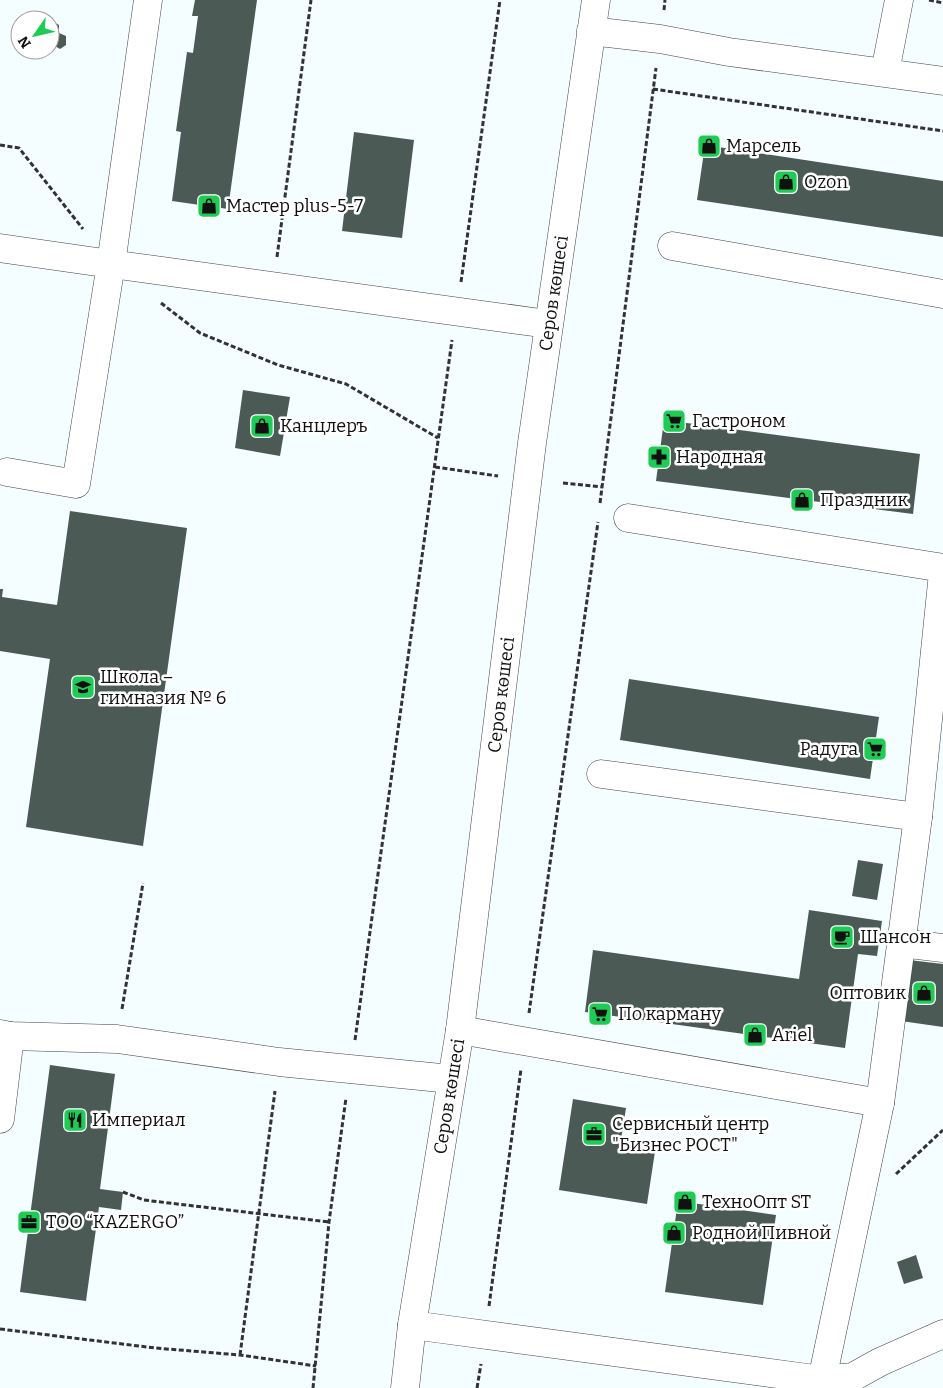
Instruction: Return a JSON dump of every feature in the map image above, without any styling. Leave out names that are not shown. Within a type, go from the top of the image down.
[{"type":"street","points":[[7,472],[76,484],[148,0]]},
{"type":"street","name":"Серов көшесі","points":[[405,1388],[412,1325],[460,1030],[548,324],[596,0]]},
{"type":"street","points":[[885,72],[899,0]]},
{"type":"street","points":[[591,31],[660,39],[729,52],[943,80]]},
{"type":"street","points":[[672,246],[943,294]]},
{"type":"street","points":[[0,248],[548,324]]},
{"type":"street","points":[[628,518],[943,568]]},
{"type":"street","points":[[822,1384],[880,1103],[918,818],[943,573]]},
{"type":"street","points":[[601,774],[918,818]]},
{"type":"street","points":[[901,943],[943,948]]},
{"type":"street","points":[[460,1030],[880,1103]]},
{"type":"street","points":[[0,1119],[5,1035],[117,1039],[279,1062],[451,1079]]},
{"type":"street","points":[[412,1325],[822,1384],[853,1377],[880,1362],[943,1334]]},
{"type":"path","points":[[274,286],[311,0]]},
{"type":"path","points":[[313,1388],[329,1222],[500,0]]},
{"type":"path","points":[[600,505],[665,0]]},
{"type":"path","points":[[930,0],[943,3]]},
{"type":"path","points":[[653,89],[943,132]]},
{"type":"path","points":[[0,145],[19,148],[110,264]]},
{"type":"path","points":[[156,298],[200,332],[278,366],[346,384],[439,438]]},
{"type":"path","points":[[435,468],[506,477]]},
{"type":"path","points":[[563,483],[602,488]]},
{"type":"path","points":[[477,1388],[599,514]]},
{"type":"path","points":[[117,1039],[143,884]]},
{"type":"path","points":[[240,1355],[279,1062]]},
{"type":"path","points":[[123,1192],[144,1200],[329,1222]]},
{"type":"path","points":[[0,1329],[155,1348],[240,1355],[316,1366]]},
{"type":"building","points":[[195,0],[257,0],[228,209],[172,201],[181,132],[176,131],[187,52],[193,53],[198,16],[192,16]]},
{"type":"building","points":[[60,33],[66,36],[66,45],[60,49]]},
{"type":"building","points":[[354,132],[414,140],[402,238],[342,231]]},
{"type":"building","points":[[705,145],[943,181],[943,237],[697,200]]},
{"type":"building","name":"Канцлеръ","points":[[243,390],[290,397],[280,456],[235,448]]},
{"type":"building","points":[[664,420],[920,454],[913,514],[656,481]]},
{"type":"building","points":[[70,511],[187,528],[143,846],[26,827],[50,659],[0,651],[0,589],[3,589],[2,597],[57,605]]},
{"type":"building","points":[[629,679],[879,717],[870,779],[620,740]]},
{"type":"building","points":[[858,860],[883,864],[877,900],[852,896]]},
{"type":"building","points":[[809,910],[882,921],[877,956],[858,954],[845,1048],[585,1012],[593,950],[799,979]]},
{"type":"building","name":"Оптовик","points":[[909,960],[943,964],[943,1027],[901,1021]]},
{"type":"building","points":[[50,1065],[115,1074],[100,1189],[123,1192],[121,1210],[99,1207],[86,1301],[20,1292]]},
{"type":"building","points":[[573,1099],[626,1108],[621,1140],[656,1145],[647,1204],[559,1190]]},
{"type":"building","points":[[678,1201],[776,1215],[763,1305],[665,1292]]},
{"type":"building","points":[[916,1255],[923,1278],[904,1284],[897,1262]]},
{"type":"place","name":"Марсель","points":[[709,146]]},
{"type":"place","name":"Ozon","points":[[786,182]]},
{"type":"place","name":"Мастер plus-5-7","points":[[209,206]]},
{"type":"place","name":"Гастроном","points":[[674,421]]},
{"type":"place","name":"Канцлеръ","points":[[262,426]]},
{"type":"place","name":"Народная","points":[[659,457]]},
{"type":"place","name":"Праздник","points":[[802,500]]},
{"type":"place","name":"Школа – гимназия № 6","points":[[83,687]]},
{"type":"place","name":"Радуга","points":[[875,749]]},
{"type":"place","name":"Шансон","points":[[842,937]]},
{"type":"place","name":"Оптовик","points":[[924,993]]},
{"type":"place","name":"По карману","points":[[600,1014]]},
{"type":"place","name":"Ariel","points":[[755,1035]]},
{"type":"place","name":"Империал","points":[[75,1120]]},
{"type":"place","name":"Сервисный центр \"Бизнес РОСТ\"","points":[[594,1134]]},
{"type":"place","name":"ТехноОпт ST","points":[[685,1202]]},
{"type":"place","name":"ТОО “KAZERGO”","points":[[29,1222]]},
{"type":"place","name":"Родной Пивной","points":[[674,1233]]}]
